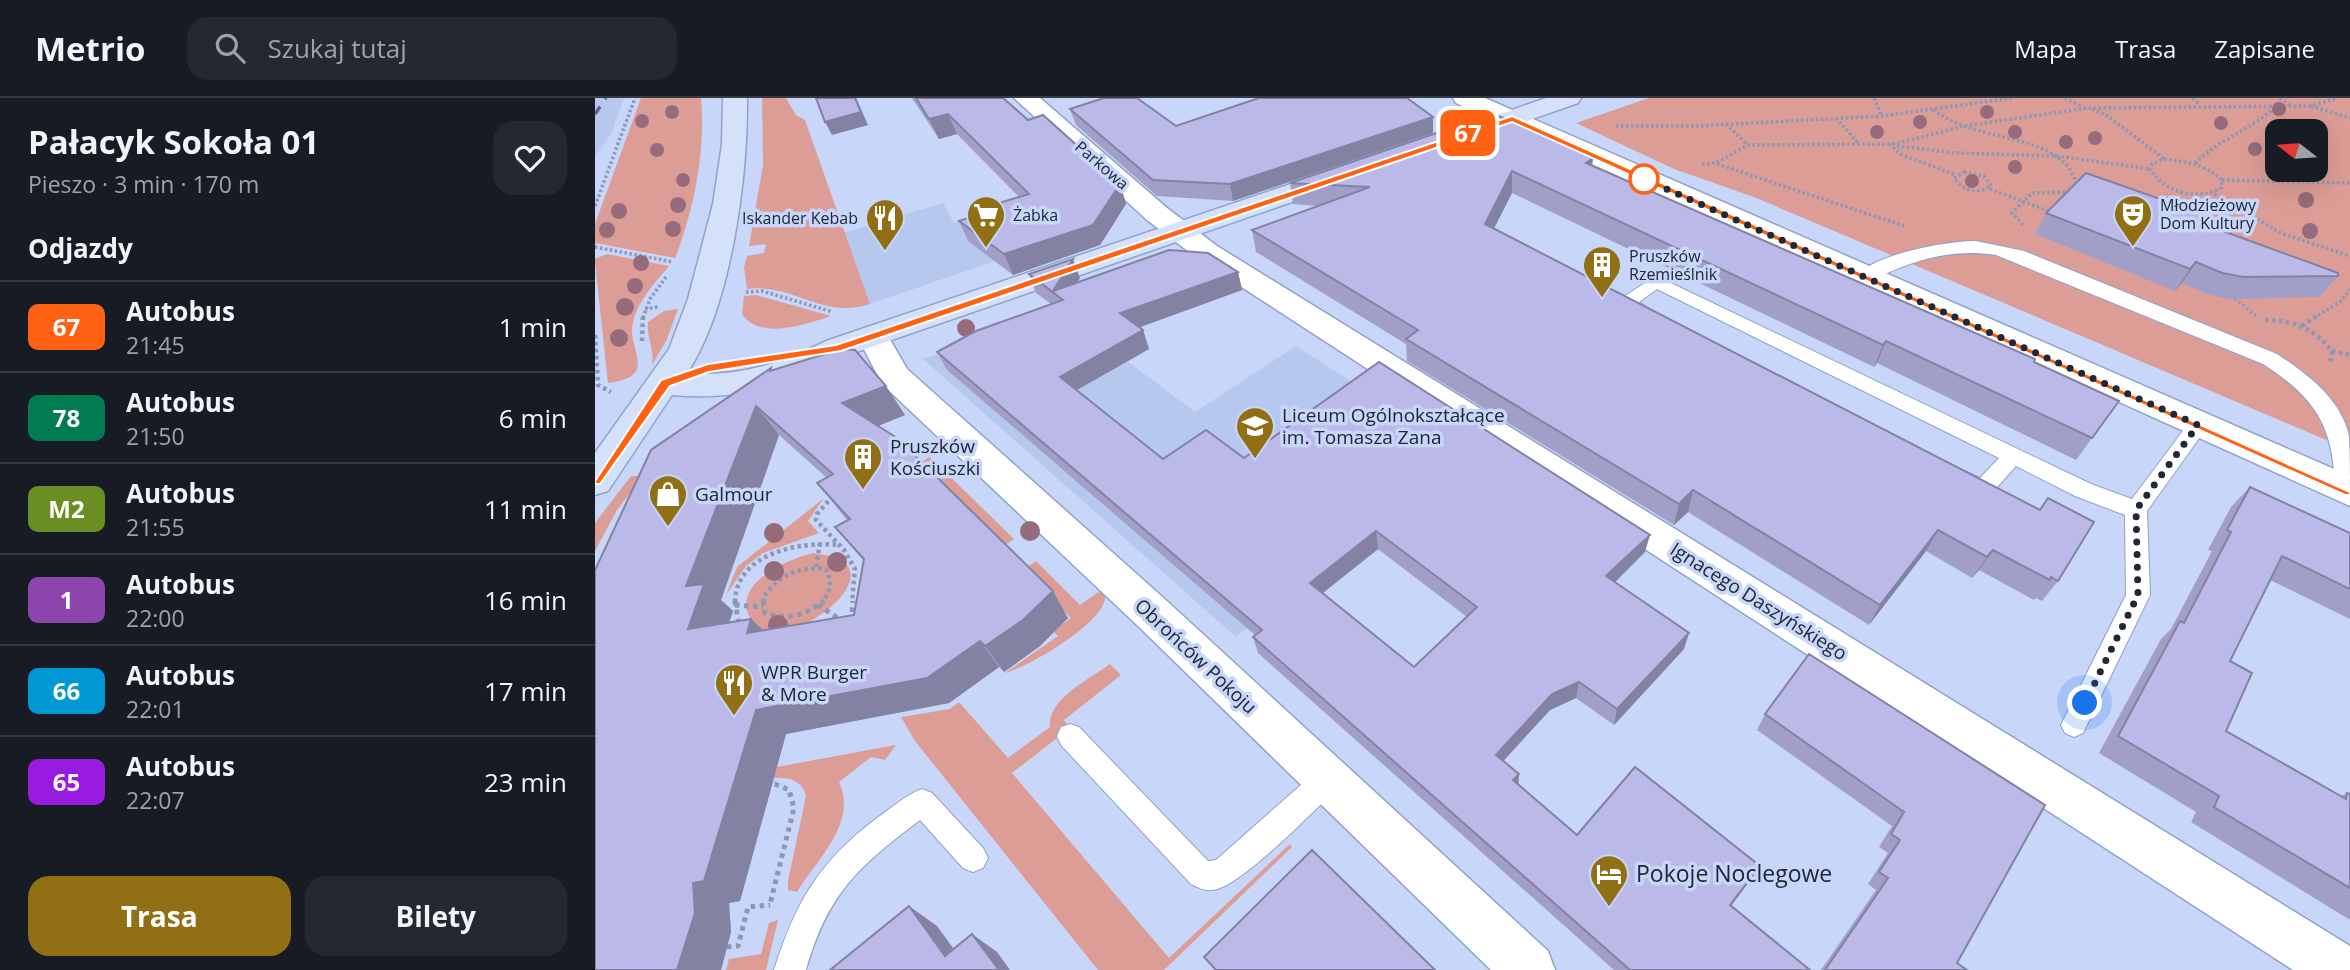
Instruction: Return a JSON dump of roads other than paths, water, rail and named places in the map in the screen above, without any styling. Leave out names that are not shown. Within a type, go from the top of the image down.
[{"type":"street","points":[[595,481],[666,383],[685,351],[703,299],[727,204],[736,144],[735,98]]},
{"type":"street","name":"Parkowa","points":[[1026,98],[1178,232]]},
{"type":"street","points":[[1465,98],[2348,491]]},
{"type":"street","points":[[1429,147],[1569,98]]},
{"type":"street","points":[[666,383],[710,388],[752,382],[804,366],[850,333],[1178,232],[1365,168]]},
{"type":"street","name":"Ignacego Daszyńskiego","points":[[1178,232],[2340,970]]},
{"type":"street","name":"Obrońców Pokoju","points":[[850,333],[1529,970]]},
{"type":"lane","points":[[1864,277],[1914,255],[1951,245],[1986,246],[2018,256],[2270,359],[2290,371],[2319,397],[2336,422],[2348,491]]},
{"type":"lane","points":[[1663,323],[1626,303],[1656,281],[2083,490],[2136,510]]},
{"type":"lane","points":[[2074,725],[2138,595],[2136,510],[2198,425]]},
{"type":"lane","points":[[1945,470],[1982,489],[2013,456]]},
{"type":"lane","points":[[1070,736],[1201,874],[1213,876],[1226,871],[1328,779]]},
{"type":"lane","points":[[790,970],[811,906],[849,857],[922,802],[973,858]]},
{"type":"railway","points":[[595,114],[606,98]]},
{"type":"place","name":"Młodzieżowy Dom Kultury","points":[[2133,248]]},
{"type":"place","name":"Żabka","points":[[986,249]]},
{"type":"place","name":"Iskander Kebab","points":[[885,252]]},
{"type":"place","name":"Pruszków Rzemieślnik","points":[[1602,299]]},
{"type":"place","name":"Liceum Ogólnokształcące im. Tomasza Zana","points":[[1255,460]]},
{"type":"place","name":"Pruszków Kościuszki","points":[[863,491]]},
{"type":"place","name":"Galmour","points":[[668,528]]},
{"type":"place","name":"WPR Burger & More","points":[[734,717]]},
{"type":"place","name":"Pokoje Noclegowe","points":[[1609,908]]}]
